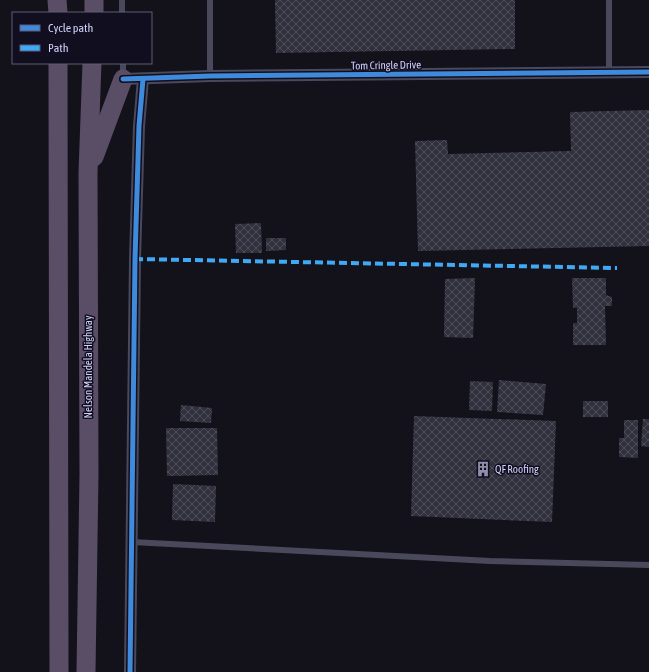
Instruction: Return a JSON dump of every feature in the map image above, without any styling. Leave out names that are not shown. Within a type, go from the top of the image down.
[{"type":"highway","points":[[57,0],[58,12]]},
{"type":"highway","points":[[94,0],[94,12]]},
{"type":"highway","points":[[58,64],[59,672]]},
{"type":"highway","name":"Nelson Mandela Highway","points":[[86,672],[89,474],[88,172],[92,64]]},
{"type":"highway","points":[[88,172],[123,71]]},
{"type":"street","name":"Tom Cringle Drive","points":[[123,71],[143,79],[210,76],[649,72]]},
{"type":"street","points":[[130,672],[135,258],[139,126],[143,79]]},
{"type":"lane","points":[[122,0],[122,12]]},
{"type":"lane","points":[[210,0],[210,76]]},
{"type":"lane","points":[[609,0],[609,72]]},
{"type":"lane","points":[[132,542],[490,561],[649,565]]},
{"type":"building","points":[[275,0],[515,0],[515,49],[276,53]]},
{"type":"building","points":[[649,110],[649,246],[418,251],[415,141],[447,140],[448,154],[571,151],[570,112]]},
{"type":"building","points":[[261,223],[262,253],[236,253],[235,224]]},
{"type":"building","points":[[266,238],[286,238],[286,250],[266,251]]},
{"type":"building","points":[[475,278],[473,338],[444,337],[445,279]]},
{"type":"building","points":[[572,278],[606,278],[606,295],[612,297],[612,306],[605,306],[606,345],[573,345],[573,323],[577,323],[577,308],[573,308]]},
{"type":"building","points":[[499,380],[546,384],[543,415],[497,412]]},
{"type":"building","points":[[470,381],[493,382],[492,411],[469,410]]},
{"type":"building","points":[[583,401],[608,401],[608,417],[583,417]]},
{"type":"building","points":[[181,405],[212,408],[211,423],[180,421]]},
{"type":"building","name":"QF Roofing","points":[[414,416],[556,421],[552,522],[411,516]]},
{"type":"building","points":[[643,419],[649,419],[649,447],[641,446]]},
{"type":"building","points":[[624,420],[638,420],[638,458],[619,457],[619,438],[624,438]]},
{"type":"building","points":[[166,428],[217,428],[218,475],[167,476]]},
{"type":"building","points":[[173,484],[216,486],[215,522],[172,520]]},
{"type":"marked path","points":[[135,259],[617,268]]},
{"type":"cycle path","points":[[123,79],[210,76],[649,72]]},
{"type":"cycle path","points":[[130,672],[135,259],[139,126],[143,79]]},
{"type":"place","name":"QF Roofing","points":[[483,469]]}]
